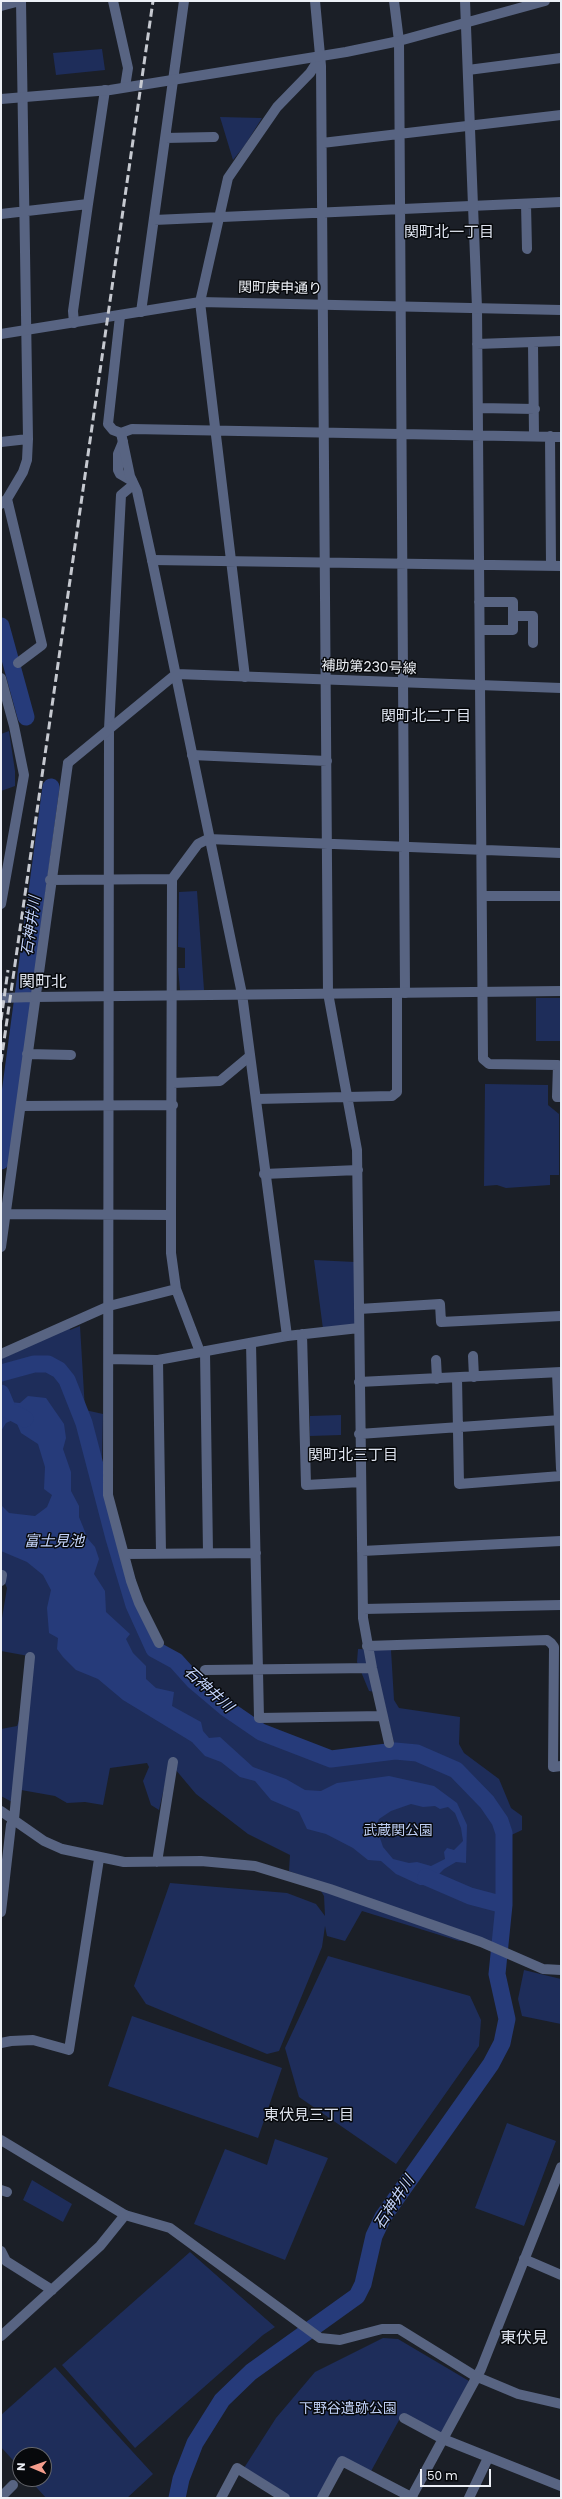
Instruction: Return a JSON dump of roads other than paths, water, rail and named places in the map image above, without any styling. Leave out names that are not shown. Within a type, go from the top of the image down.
[{"type":"street","points":[[1,6],[21,1],[28,439],[27,460],[23,472],[4,502],[42,645],[18,663]]},
{"type":"street","points":[[114,1],[128,68],[125,87]]},
{"type":"street","points":[[141,312],[184,1]]},
{"type":"street","points":[[315,1],[321,56],[326,563],[328,994],[357,1150],[359,1434],[363,1609],[367,1646],[389,1743]]},
{"type":"street","points":[[256,1099],[392,1096],[397,1092],[404,847],[399,41],[394,1]]},
{"type":"street","points":[[465,1],[478,344],[483,1059],[489,1064],[558,1065],[557,1097],[561,1097]]},
{"type":"street","points":[[1,99],[105,90],[321,56],[399,41],[545,1]]},
{"type":"street","points":[[245,677],[200,302],[228,178],[277,107],[310,73],[321,56]]},
{"type":"street","points":[[468,70],[561,58]]},
{"type":"street","points":[[74,323],[73,311],[105,90]]},
{"type":"street","points":[[322,143],[470,127],[561,115]]},
{"type":"street","points":[[165,138],[214,137]]},
{"type":"street","points":[[154,220],[561,202]]},
{"type":"street","points":[[1,214],[25,210],[88,204]]},
{"type":"street","points":[[526,204],[527,249]]},
{"type":"street","name":"関町庚申通り","points":[[1,334],[200,302],[324,303],[561,310]]},
{"type":"street","points":[[120,316],[108,424],[112,430],[122,437],[132,483],[137,491],[176,674],[208,839],[242,994],[264,1174],[287,1336]]},
{"type":"street","points":[[478,344],[561,341]]},
{"type":"street","points":[[533,343],[535,409],[534,436]]},
{"type":"street","points":[[478,408],[535,409]]},
{"type":"street","points":[[122,437],[132,429],[561,437]]},
{"type":"street","points":[[152,560],[556,566],[550,436]]},
{"type":"street","points":[[1,442],[28,439]]},
{"type":"street","points":[[132,483],[121,495],[109,729],[108,1495],[139,1603],[159,1643]]},
{"type":"street","points":[[479,602],[513,602],[513,630],[480,630]]},
{"type":"street","points":[[513,616],[533,616],[533,643]]},
{"type":"street","points":[[1,1247],[21,1106],[33,997],[68,762],[176,674]]},
{"type":"street","name":"補助第230号線","points":[[176,674],[561,688]]},
{"type":"street","points":[[1,678],[14,726],[24,775],[1,904]]},
{"type":"street","points":[[192,755],[327,761]]},
{"type":"street","points":[[208,1553],[202,1352],[176,1290],[171,1253],[173,1105],[172,879],[198,844],[208,839],[561,853]]},
{"type":"street","points":[[50,880],[172,879]]},
{"type":"street","points":[[482,896],[561,896]]},
{"type":"street","points":[[6,998],[561,991]]},
{"type":"street","points":[[27,1054],[71,1055]]},
{"type":"street","points":[[173,1083],[220,1081],[250,1056]]},
{"type":"street","points":[[21,1106],[173,1105]]},
{"type":"street","points":[[264,1174],[358,1170]]},
{"type":"street","points":[[6,1214],[171,1215]]},
{"type":"street","points":[[1,1354],[109,1306],[176,1290]]},
{"type":"street","points":[[359,1308],[440,1304],[441,1322],[561,1316]]},
{"type":"street","points":[[109,1359],[158,1360],[287,1336],[359,1328]]},
{"type":"street","points":[[302,1334],[306,1485],[361,1482]]},
{"type":"street","points":[[251,1343],[259,1718],[383,1716]]},
{"type":"street","points":[[473,1356],[474,1377]]},
{"type":"street","points":[[158,1360],[161,1553]]},
{"type":"street","points":[[436,1360],[437,1378]]},
{"type":"street","points":[[359,1382],[559,1372],[561,1469]]},
{"type":"street","points":[[457,1378],[459,1484],[561,1476]]},
{"type":"street","points":[[359,1434],[560,1420]]},
{"type":"street","points":[[362,1551],[561,1541]]},
{"type":"street","points":[[124,1554],[256,1553]]},
{"type":"street","points":[[363,1609],[561,1605]]},
{"type":"street","points":[[367,1646],[547,1640],[554,1647],[558,1681],[553,1767],[561,1766]]},
{"type":"street","points":[[1,1912],[14,1819],[30,1657]]},
{"type":"street","points":[[205,1670],[372,1668]]},
{"type":"street","points":[[157,1862],[173,1762]]},
{"type":"street","points":[[1,1811],[52,1845],[99,1858],[124,1862],[201,1861],[255,1866],[330,1889],[481,1942],[543,1969],[561,1970]]},
{"type":"street","points":[[1,2043],[33,2040],[69,2050],[99,1858]]},
{"type":"street","points":[[1,2140],[125,2215],[170,2228],[295,2322],[320,2338],[340,2340],[382,2329],[399,2329],[476,2376],[518,2394],[561,2404]]},
{"type":"street","points":[[322,2498],[342,2460],[411,2498],[481,2369],[561,2167]]},
{"type":"street","points":[[1,2336],[100,2246],[125,2215]]},
{"type":"street","points":[[1,2251],[4,2262],[52,2290]]},
{"type":"street","points":[[524,2259],[561,2275]]},
{"type":"street","points":[[404,2418],[443,2440],[561,2486]]},
{"type":"street","points":[[469,2498],[488,2458]]},
{"type":"street","points":[[221,2498],[237,2468],[274,2495],[285,2498]]},
{"type":"street","points":[[1,2497],[12,2486]]},
{"type":"water","name":"富士見池","points":[[28,1396],[46,1398],[64,1424],[66,1438],[63,1449],[71,1472],[71,1491],[79,1506],[79,1517],[88,1539],[95,1547],[99,1559],[94,1574],[105,1591],[106,1612],[130,1634],[126,1639],[133,1653],[146,1666],[146,1679],[156,1688],[174,1692],[172,1706],[201,1722],[203,1731],[209,1738],[220,1737],[253,1767],[286,1779],[305,1790],[321,1791],[337,1783],[389,1776],[434,1786],[457,1803],[467,1825],[466,1863],[456,1862],[444,1869],[428,1885],[420,1885],[396,1874],[381,1861],[368,1860],[353,1848],[326,1834],[307,1829],[299,1812],[271,1800],[255,1781],[240,1777],[221,1762],[205,1756],[192,1742],[123,1700],[98,1679],[76,1670],[63,1657],[57,1649],[58,1638],[49,1633],[47,1608],[51,1590],[43,1575],[27,1562],[1,1551],[1,1505],[9,1513],[35,1516],[47,1507],[52,1495],[44,1489],[45,1467],[38,1444],[21,1433],[15,1419],[6,1423],[1,1431],[1,1411],[10,1402],[20,1403]],"holes":[[[411,1804],[423,1807],[435,1806],[440,1809],[448,1807],[455,1813],[461,1828],[463,1841],[454,1850],[447,1848],[444,1852],[445,1859],[431,1866],[417,1862],[409,1863],[393,1859],[383,1847],[376,1826],[379,1819],[391,1811]]]},
{"type":"waterway","name":"石神井川","points":[[1,626],[26,717]]},
{"type":"waterway","name":"石神井川","points":[[1,1161],[51,787]]},
{"type":"waterway","name":"石神井川","points":[[1,1373],[34,1364],[48,1364],[59,1370],[67,1380],[84,1423],[114,1538],[134,1605],[154,1649],[176,1661],[194,1681],[226,1708],[261,1732],[331,1759],[395,1751],[417,1753],[456,1770],[487,1802],[500,1821],[504,1833],[504,1905],[497,1974],[507,2019],[502,2043],[491,2064],[383,2217],[374,2236],[363,2284],[357,2296],[251,2372],[222,2400],[195,2443],[181,2479],[177,2498]]},
{"type":"waterway","name":"石神井川","points":[[1,1393],[8,1410],[25,1419]]},
{"type":"waterway","name":"石神井川","points":[[426,1877],[470,1896],[504,1905]]},
{"type":"railway","points":[[1,1062],[153,1]]},
{"type":"railway","points":[[1,1020],[8,970]]},
{"type":"district","name":"関町北一丁目","points":[[449,233]]},
{"type":"district","name":"関町北二丁目","points":[[426,717]]},
{"type":"district","name":"関町北","points":[[43,983]]},
{"type":"district","name":"関町北三丁目","points":[[353,1456]]},
{"type":"district","name":"東伏見三丁目","points":[[309,2116]]},
{"type":"district","name":"東伏見","points":[[524,2339]]},
{"type":"park label","name":"武蔵関公園","points":[[398,1831]]},
{"type":"park label","name":"下野谷遺跡公園","points":[[348,2409]]}]
